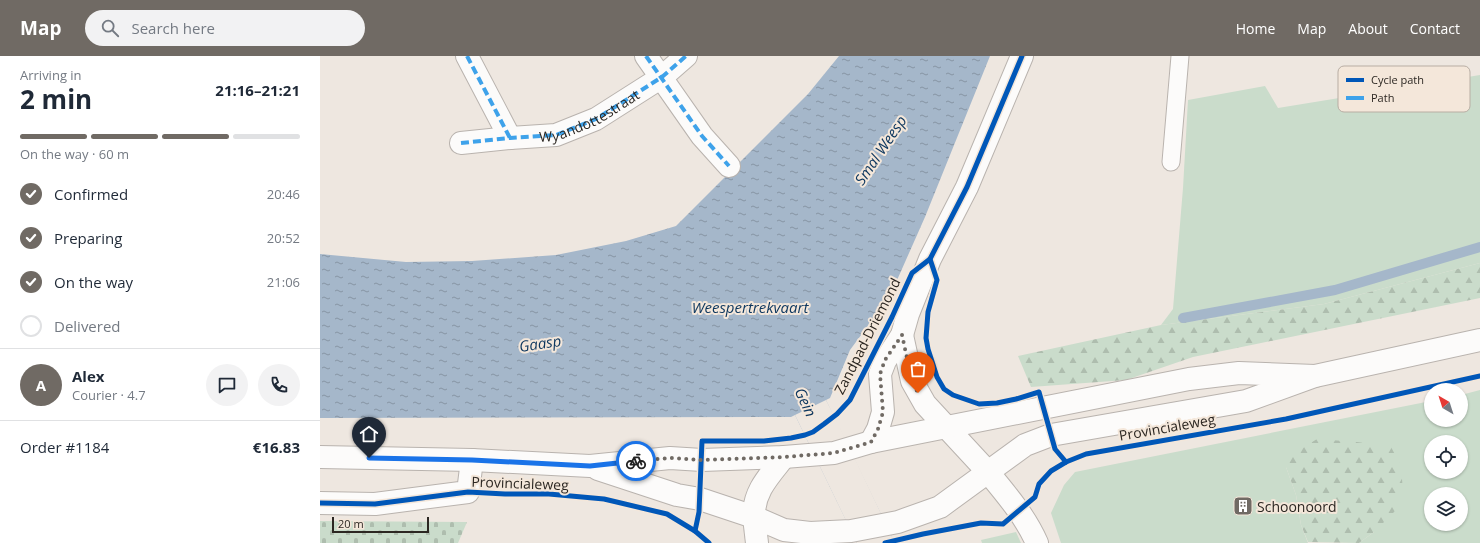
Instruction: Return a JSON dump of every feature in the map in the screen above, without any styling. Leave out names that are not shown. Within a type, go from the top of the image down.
[{"type":"main road","points":[[467,56],[510,138]]},
{"type":"main road","points":[[646,56],[702,136],[729,166]]},
{"type":"main road","name":"Wyandottestraat","points":[[461,143],[556,135],[596,119],[662,77],[686,56]]},
{"type":"main road","name":"Zandpad-Driemond","points":[[871,442],[878,429],[883,412],[880,374],[885,360],[902,335],[908,314],[930,259],[967,186],[1022,56]]},
{"type":"main road","name":"Zandpad-Driemond","points":[[902,335],[912,381],[925,404],[987,471],[1019,511],[1037,543]]},
{"type":"main road","name":"Provincialeweg","points":[[590,466],[677,495],[700,499],[754,517],[784,530],[810,533],[851,530],[898,522],[940,507],[987,471],[1025,445],[1051,435],[1246,401],[1315,376],[1480,340]]},
{"type":"main road","name":"Provincialeweg","points":[[320,456],[472,460],[590,466],[670,458],[702,460],[814,455],[834,453],[871,442],[948,428],[1189,379],[1239,373],[1315,376]]},
{"type":"main road","points":[[757,543],[754,517],[756,497],[761,487],[784,457]]},
{"type":"main road","name":"Provincialeweg","points":[[320,503],[376,504],[468,492],[472,460]]},
{"type":"lane","points":[[1171,162],[1180,56]]},
{"type":"green space","points":[[1480,75],[1480,263],[1324,304],[1161,325],[1173,309],[1183,188],[1188,100],[1265,86],[1278,108],[1338,98],[1338,112],[1470,112],[1470,77]]},
{"type":"green space","points":[[1480,263],[1480,298],[1193,357],[1126,380],[1031,387],[1018,356],[1161,325],[1324,304]]},
{"type":"green space","points":[[1480,390],[1480,543],[1359,543],[1374,532],[1286,467],[1296,495],[1301,525],[1308,543],[1061,543],[1051,513],[1064,485],[1075,472],[1424,402],[1424,427],[1468,427],[1468,393]]},
{"type":"green space","points":[[1317,439],[1357,442],[1391,447],[1401,466],[1403,492],[1395,511],[1374,532],[1359,543],[1308,542],[1301,525],[1296,495],[1286,467],[1293,454]]},
{"type":"green space","points":[[320,521],[467,522],[458,543],[320,543]]},
{"type":"green space","points":[[1016,532],[1021,543],[982,543],[981,540]]},
{"type":"water","name":"Weespertrekvaart","points":[[839,56],[990,56],[925,217],[890,296],[850,350],[830,398],[826,400],[895,543],[857,543],[795,415],[791,417],[320,418],[320,254],[406,262],[472,261],[556,255],[626,241],[676,226],[808,94]]},
{"type":"pier","points":[[826,400],[895,543],[857,543],[795,415]]},
{"type":"waterway","points":[[1183,318],[1335,290],[1480,247]]},
{"type":"marked path","points":[[467,56],[510,138]]},
{"type":"marked path","points":[[646,56],[702,136],[729,166]]},
{"type":"marked path","points":[[461,143],[556,135],[596,119],[662,77],[686,56]]},
{"type":"cycle path","points":[[695,531],[699,512],[702,441],[764,441],[805,435],[813,432],[837,414],[850,400],[892,317],[912,273],[930,259],[967,187],[1022,56]]},
{"type":"cycle path","points":[[930,259],[937,280],[928,312],[926,338],[937,377],[944,389],[953,395],[979,404],[997,403],[1039,392],[1055,449],[1066,462]]},
{"type":"cycle path","points":[[885,543],[981,523],[1003,524],[1035,497],[1039,484],[1051,471],[1066,462],[1086,454],[1286,419],[1480,376]]},
{"type":"cycle path","points":[[320,503],[375,504],[468,492],[549,494],[604,499],[667,514],[695,531],[709,543]]},
{"type":"way so far","points":[[636,461],[670,458],[702,460],[784,457],[834,453],[871,442],[878,429],[883,412],[880,374],[885,360],[902,335],[912,381],[918,393]]},
{"type":"place","name":"Schoonoord","points":[[1243,506]]},
{"type":"route","points":[[369,458],[472,460],[590,466],[636,461]]},
{"type":"water label","name":"Smal Weesp","points":[[880,150]]},
{"type":"water label","name":"Gaasp","points":[[540,343]]},
{"type":"water label","name":"Gein","points":[[806,402]]}]
